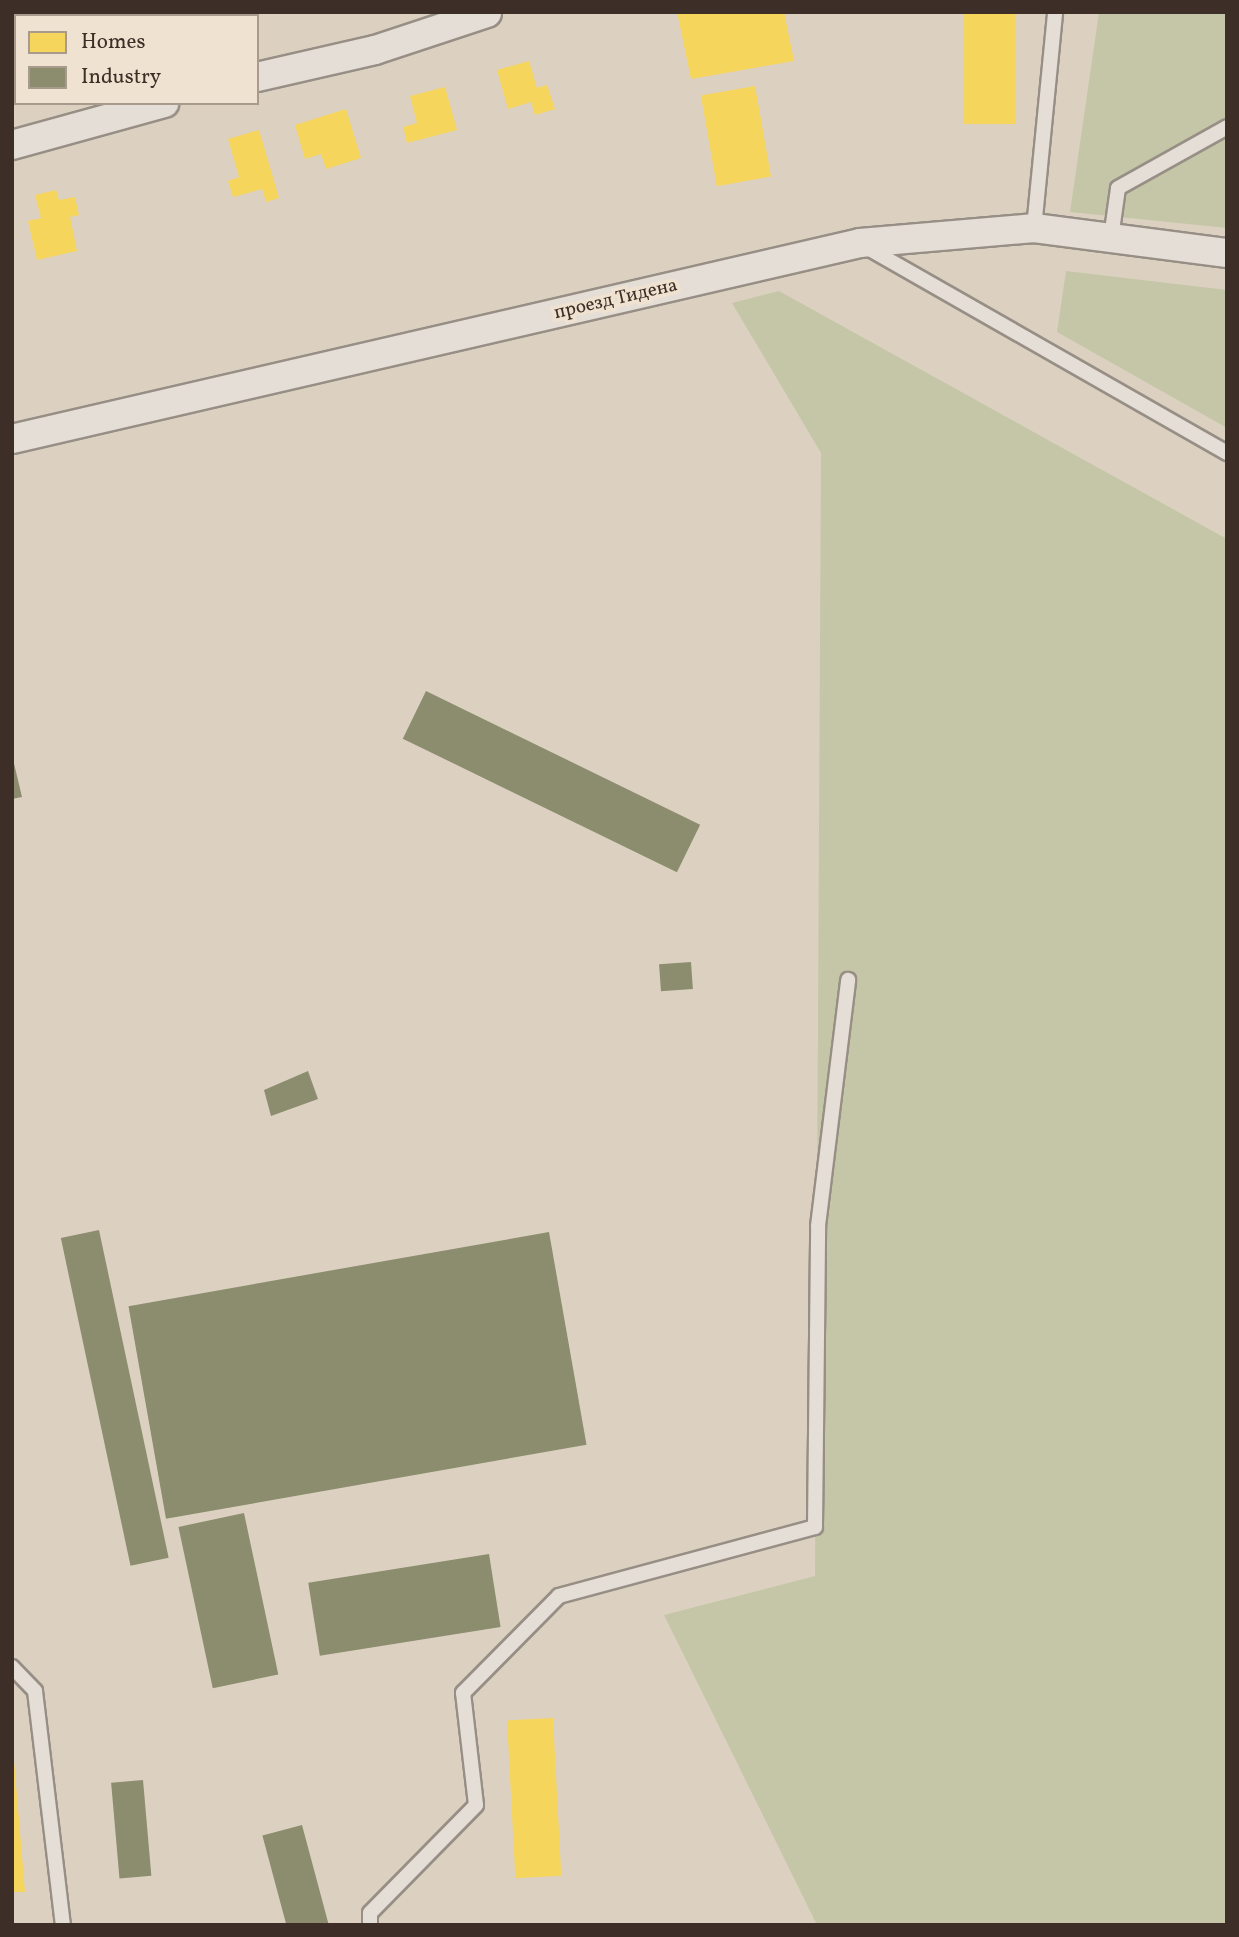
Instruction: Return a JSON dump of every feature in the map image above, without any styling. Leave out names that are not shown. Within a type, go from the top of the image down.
[{"type":"street","points":[[259,77],[375,50],[487,13]]},
{"type":"street","points":[[12,145],[126,108],[149,105]]},
{"type":"street","name":"проезд Тидена","points":[[12,439],[860,243],[1034,228],[1227,253]]},
{"type":"lane","points":[[1034,228],[1055,12]]},
{"type":"lane","points":[[1111,238],[1118,188],[1227,127]]},
{"type":"lane","points":[[860,243],[1227,453]]},
{"type":"lane","points":[[370,1925],[370,1913],[476,1805],[463,1693],[559,1596],[815,1527],[818,1226],[848,980]]},
{"type":"lane","points":[[12,1668],[35,1691],[63,1925]]},
{"type":"green space","points":[[1099,12],[1227,12],[1227,228],[1070,212]]},
{"type":"green space","points":[[1066,271],[1227,290],[1227,428],[1057,332]]},
{"type":"green space","points":[[779,291],[1227,539],[1227,1925],[817,1925],[664,1615],[815,1576],[821,453],[732,303]]},
{"type":"building: Homes","points":[[677,12],[784,12],[794,61],[691,79]]},
{"type":"building: Homes","points":[[963,12],[1015,12],[1015,124],[963,124]]},
{"type":"building: Homes","points":[[529,61],[537,88],[547,85],[555,109],[535,115],[531,102],[508,109],[497,70]]},
{"type":"building: Homes","points":[[755,86],[771,177],[717,186],[701,96]]},
{"type":"building: Homes","points":[[445,87],[457,130],[407,143],[403,127],[417,123],[410,96]]},
{"type":"building: Homes","points":[[346,109],[361,158],[326,169],[321,154],[305,159],[295,125]]},
{"type":"building: Homes","points":[[259,130],[279,198],[266,202],[262,189],[233,197],[228,181],[239,177],[228,139]]},
{"type":"building: Homes","points":[[56,190],[59,200],[75,197],[79,215],[70,217],[77,251],[37,260],[28,221],[41,218],[35,195]]},
{"type":"building: Homes","points":[[553,1718],[561,1876],[515,1878],[507,1720]]},
{"type":"building: Homes","points":[[12,1737],[25,1892],[12,1892]]},
{"type":"building: Industry","points":[[426,691],[700,825],[677,872],[403,739]]},
{"type":"building: Industry","points":[[12,755],[22,797],[12,799]]},
{"type":"building: Industry","points":[[691,962],[693,989],[661,991],[659,964]]},
{"type":"building: Industry","points":[[308,1071],[318,1099],[271,1116],[264,1090]]},
{"type":"building: Industry","points":[[99,1230],[169,1558],[131,1566],[61,1238]]},
{"type":"building: Industry","points":[[549,1232],[587,1445],[166,1519],[128,1306]]},
{"type":"building: Industry","points":[[244,1513],[278,1674],[213,1688],[178,1527]]},
{"type":"building: Industry","points":[[489,1554],[501,1627],[320,1656],[308,1583]]},
{"type":"building: Industry","points":[[143,1780],[151,1876],[119,1878],[111,1783]]},
{"type":"building: Industry","points":[[302,1825],[329,1924],[286,1925],[262,1836]]}]
